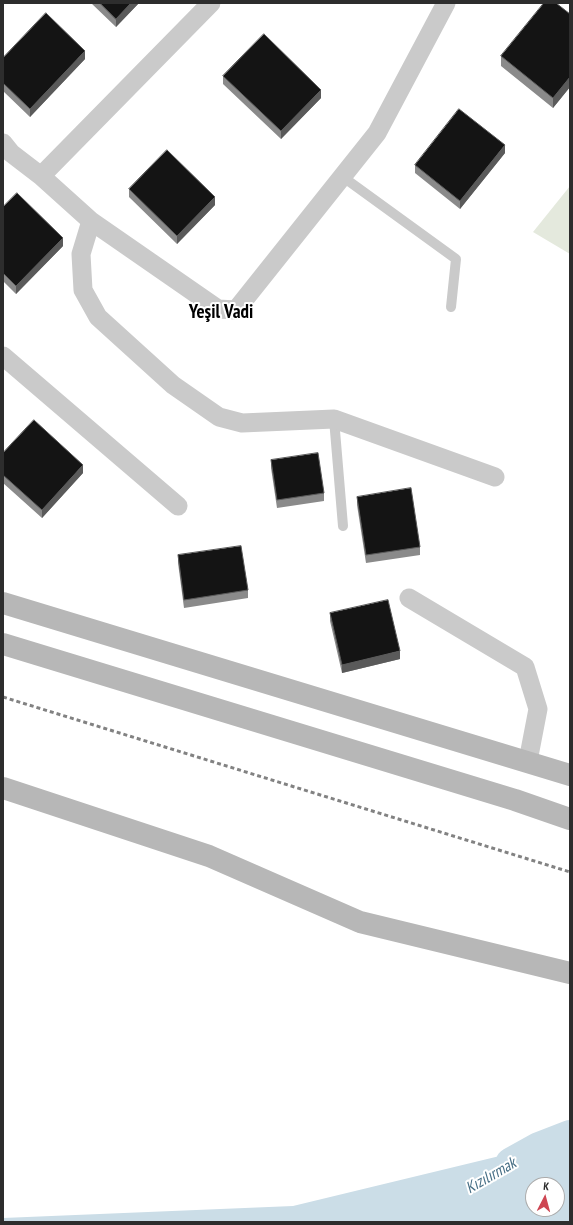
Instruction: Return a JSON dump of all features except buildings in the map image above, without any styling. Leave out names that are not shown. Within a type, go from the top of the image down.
[{"type":"street","points":[[41,176],[211,3]]},
{"type":"street","points":[[6,152],[41,176],[91,221],[218,309],[236,310],[377,133],[446,3]]},
{"type":"street","points":[[91,221],[81,254],[83,290],[98,317],[173,385],[219,417],[242,423],[334,419],[495,477]]},
{"type":"street","points":[[3,356],[178,506]]},
{"type":"street","points":[[409,598],[525,667],[538,709],[528,761]]},
{"type":"street","points":[[3,603],[528,761],[570,775]]},
{"type":"street","points":[[3,644],[515,800],[570,819]]},
{"type":"street","points":[[3,788],[208,856],[360,922],[570,973]]},
{"type":"lane","points":[[343,177],[456,259],[451,307]]},
{"type":"lane","points":[[334,419],[343,526]]},
{"type":"shaded area","points":[[570,186],[570,254],[533,232]]},
{"type":"water","name":"Kızılırmak","points":[[570,1139],[570,1222],[3,1222],[3,1218],[293,1206]]},
{"type":"waterway","name":"Kızılırmak","points":[[512,1164],[539,1149],[570,1137]]},
{"type":"railway","points":[[3,697],[570,872]]},
{"type":"district","name":"Yeşil Vadi","points":[[221,313]]}]
